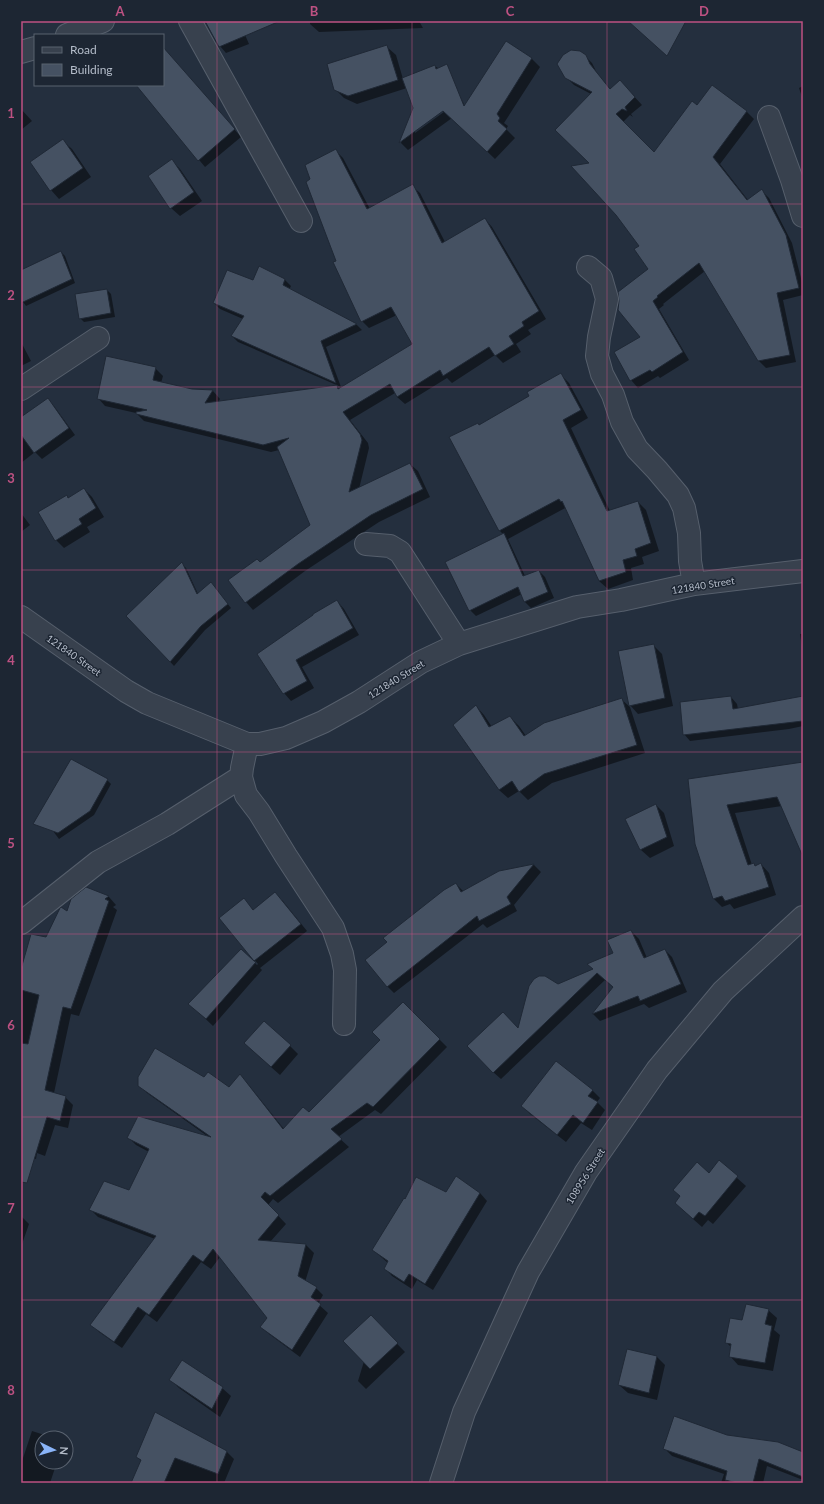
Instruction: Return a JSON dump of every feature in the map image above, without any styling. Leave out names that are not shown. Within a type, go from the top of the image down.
[{"type":"street","points":[[70,34],[104,21]]},
{"type":"street","points":[[190,21],[301,221]]},
{"type":"street","points":[[21,52],[34,48]]},
{"type":"street","points":[[769,117],[792,180],[803,216]]},
{"type":"street","points":[[588,267],[601,278],[607,299],[599,337],[597,356],[602,374],[613,395],[622,422],[637,449],[678,495],[684,508],[689,533],[690,561],[694,584]]},
{"type":"street","points":[[21,389],[98,338]]},
{"type":"street","points":[[366,544],[390,546],[400,552],[459,644]]},
{"type":"street","name":"121840 Street","points":[[21,617],[126,691],[147,703],[247,744],[260,744],[286,738],[323,722],[359,702],[421,662],[459,644],[577,607],[621,600],[694,584],[803,571]]},
{"type":"street","points":[[247,744],[241,777],[246,795],[259,812],[333,928],[342,954],[345,970],[344,1024]]},
{"type":"street","points":[[21,923],[98,862],[168,824],[241,777]]},
{"type":"street","name":"108956 Street","points":[[441,1483],[464,1412],[528,1272],[586,1172],[657,1070],[723,991],[803,917]]},
{"type":"building","points":[[205,21],[280,21],[219,47]]},
{"type":"building","points":[[628,21],[686,21],[667,56]]},
{"type":"building","points":[[506,41],[532,58],[497,114],[500,118],[498,121],[507,129],[487,152],[443,111],[399,143],[413,108],[402,78],[435,65],[436,69],[447,64],[464,106]]},
{"type":"building","points":[[387,45],[398,80],[348,96],[334,90],[327,64]]},
{"type":"building","points":[[164,48],[235,129],[198,161],[137,86],[164,86]]},
{"type":"building","points":[[571,50],[580,51],[586,55],[590,64],[610,89],[620,80],[635,97],[625,107],[627,111],[622,109],[616,114],[654,152],[692,101],[697,105],[712,85],[747,111],[713,157],[747,200],[762,189],[786,235],[799,288],[777,293],[790,355],[758,361],[699,263],[657,296],[658,297],[653,301],[683,352],[652,372],[650,370],[630,381],[614,352],[640,337],[618,310],[618,292],[648,269],[634,249],[639,246],[616,215],[571,166],[589,163],[555,130],[592,92],[565,78],[557,64],[563,55]]},
{"type":"building","points":[[63,139],[83,168],[50,191],[30,162]]},
{"type":"building","points":[[336,149],[367,209],[413,184],[442,243],[485,218],[539,311],[522,322],[524,326],[509,336],[514,344],[495,356],[489,347],[443,376],[440,370],[397,397],[390,384],[343,412],[360,434],[362,440],[349,492],[410,463],[423,489],[371,515],[298,564],[245,603],[228,580],[257,559],[260,562],[310,525],[277,447],[289,438],[263,445],[136,414],[136,412],[147,410],[97,399],[106,356],[156,367],[153,380],[192,389],[213,390],[205,403],[337,385],[338,389],[412,344],[391,307],[361,322],[333,262],[336,261],[306,182],[310,179],[305,165]]},
{"type":"building","points":[[172,159],[194,192],[170,209],[148,176]]},
{"type":"building","points":[[61,251],[72,279],[21,303],[21,270]]},
{"type":"building","points":[[259,266],[285,279],[283,285],[357,324],[321,341],[336,383],[231,336],[244,316],[213,303],[227,270],[253,280]]},
{"type":"building","points":[[107,289],[111,313],[79,319],[75,294]]},
{"type":"building","points":[[561,373],[581,410],[563,420],[607,511],[638,501],[651,543],[635,549],[637,556],[623,560],[626,572],[599,581],[562,501],[561,502],[559,499],[499,531],[449,437],[478,423],[479,425],[529,396],[527,392]]},
{"type":"building","points":[[48,398],[69,428],[34,453],[21,435],[21,417]]},
{"type":"building","points":[[84,488],[96,508],[79,519],[82,524],[55,541],[38,512],[67,495],[68,498]]},
{"type":"building","points":[[504,533],[523,576],[539,570],[548,592],[524,602],[518,587],[469,611],[445,562]]},
{"type":"building","points":[[182,562],[197,594],[211,582],[228,604],[201,626],[170,662],[126,616]]},
{"type":"building","points":[[337,600],[353,628],[296,660],[307,681],[283,694],[257,654],[313,614]]},
{"type":"building","points":[[654,644],[665,698],[629,706],[618,651]]},
{"type":"building","points":[[731,696],[733,709],[803,696],[803,721],[683,735],[680,702]]},
{"type":"building","points":[[622,698],[637,745],[544,774],[519,792],[512,781],[499,790],[453,725],[476,705],[489,727],[510,716],[524,736],[544,723]]},
{"type":"building","points":[[71,759],[108,779],[90,811],[58,833],[33,824]]},
{"type":"building","points":[[803,762],[803,857],[777,797],[727,805],[748,865],[754,863],[755,866],[761,863],[769,887],[725,901],[722,896],[713,899],[695,844],[688,779]]},
{"type":"building","points":[[656,804],[667,837],[640,850],[625,819]]},
{"type":"building","points":[[534,864],[507,897],[511,904],[479,921],[477,916],[387,987],[365,960],[387,942],[383,938],[444,890],[456,883],[461,892],[499,871]]},
{"type":"building","points":[[86,887],[109,896],[105,899],[109,901],[71,1009],[63,1007],[45,1090],[66,1096],[60,1121],[47,1117],[27,1183],[21,1182],[21,1043],[28,1044],[39,995],[21,990],[21,969],[31,934],[46,937],[60,908],[61,907],[67,911],[71,899]]},
{"type":"building","points":[[275,892],[301,924],[254,961],[219,918],[244,898],[253,910]]},
{"type":"building","points":[[631,930],[644,958],[665,949],[681,984],[640,1001],[638,996],[592,1014],[613,987],[597,973],[493,1073],[467,1046],[503,1012],[518,1028],[529,986],[534,979],[539,976],[545,976],[558,984],[593,969],[587,964],[613,953],[607,940]]},
{"type":"building","points":[[241,949],[256,962],[206,1019],[188,1004]]},
{"type":"building","points":[[403,1002],[440,1039],[373,1107],[367,1103],[331,1129],[342,1139],[270,1196],[265,1192],[261,1197],[279,1215],[258,1240],[306,1244],[298,1276],[317,1287],[311,1297],[321,1304],[292,1350],[260,1327],[267,1318],[213,1249],[203,1262],[193,1255],[149,1315],[138,1307],[114,1342],[90,1325],[156,1236],[89,1210],[104,1181],[129,1190],[149,1149],[127,1138],[138,1116],[211,1137],[138,1086],[138,1077],[155,1048],[204,1077],[208,1072],[229,1087],[240,1074],[283,1129],[303,1107],[309,1112],[380,1040],[372,1032]]},
{"type":"building","points":[[264,1021],[291,1045],[271,1067],[244,1043]]},
{"type":"building","points":[[556,1061],[593,1090],[588,1096],[598,1102],[583,1123],[573,1115],[557,1135],[521,1106]]},
{"type":"building","points":[[719,1160],[738,1176],[705,1216],[699,1212],[693,1219],[675,1203],[680,1196],[673,1190],[697,1162],[709,1173]]},
{"type":"building","points":[[456,1176],[480,1193],[425,1284],[409,1274],[404,1282],[384,1269],[388,1261],[372,1250],[404,1198],[405,1199],[416,1177],[446,1192]]},
{"type":"building","points":[[746,1304],[769,1309],[765,1324],[772,1326],[765,1363],[729,1357],[731,1344],[725,1343],[730,1318],[742,1320]]},
{"type":"building","points":[[371,1315],[398,1343],[370,1369],[343,1341]]},
{"type":"building","points":[[627,1349],[657,1356],[649,1393],[618,1385]]},
{"type":"building","points":[[182,1360],[223,1387],[212,1409],[169,1380]]},
{"type":"building","points":[[155,1412],[227,1451],[218,1474],[175,1458],[164,1483],[131,1483],[141,1460],[136,1457]]},
{"type":"building","points":[[674,1416],[727,1435],[778,1442],[803,1452],[803,1477],[759,1459],[753,1483],[737,1483],[725,1480],[727,1471],[663,1449]]}]
